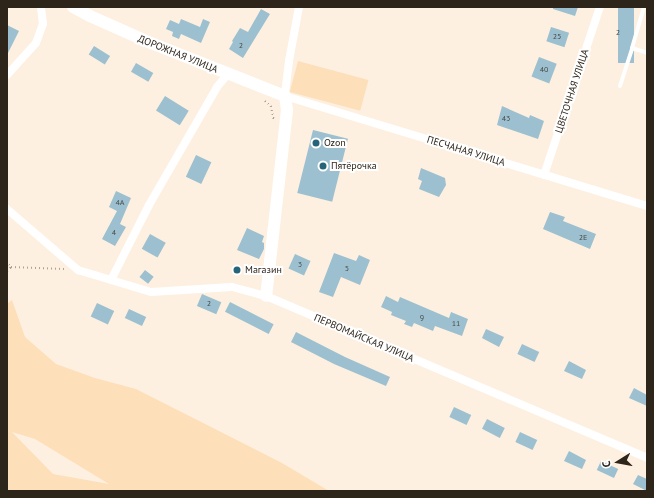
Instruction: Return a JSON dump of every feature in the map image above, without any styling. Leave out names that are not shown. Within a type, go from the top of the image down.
[{"type":"street","points":[[7,75],[36,43],[44,24],[41,7]]},
{"type":"street","name":"ДОРОЖНАЯ УЛИЦА","points":[[73,7],[131,34],[285,96]]},
{"type":"street","points":[[266,296],[286,110],[285,96],[289,61],[300,7]]},
{"type":"street","name":"ЦВЕТОЧНАЯ УЛИЦА","points":[[544,175],[600,7]]},
{"type":"street","points":[[111,280],[149,205],[217,87],[228,74]]},
{"type":"street","name":"ПЕСЧАНАЯ УЛИЦА","points":[[285,96],[647,206]]},
{"type":"street","points":[[7,209],[78,270]]},
{"type":"street","name":"ПЕРВОМАЙСКАЯ УЛИЦА","points":[[78,270],[151,292],[232,287],[266,296],[647,458]]},
{"type":"lane","points":[[620,86],[644,7]]},
{"type":"lane","points":[[632,48],[647,53]]},
{"type":"path","points":[[261,99],[271,106],[275,127]]},
{"type":"path","points":[[7,261],[11,266],[78,270]]},
{"type":"path","points":[[7,271],[11,266]]},
{"type":"shaded area","points":[[298,61],[369,80],[360,111],[290,92]]},
{"type":"shaded area","points":[[12,300],[25,337],[56,364],[95,378],[136,389],[282,463],[329,491],[7,491],[7,431],[9,431],[7,430],[7,304]],"holes":[[[12,432],[35,439],[109,484],[53,474]]]},
{"type":"building","points":[[553,7],[578,7],[575,16],[553,9]]},
{"type":"building","points":[[618,7],[634,7],[634,63],[618,63]]},
{"type":"building","points":[[261,9],[270,14],[243,58],[229,49],[240,28],[248,32]]},
{"type":"building","points":[[181,19],[200,27],[203,19],[210,22],[201,43],[181,34],[179,39],[172,36],[173,32],[166,29],[170,20],[179,24]]},
{"type":"building","points":[[7,25],[19,31],[7,55]]},
{"type":"building","points":[[551,27],[569,33],[564,47],[546,41]]},
{"type":"building","points":[[94,46],[110,56],[105,65],[89,54]]},
{"type":"building","points":[[539,57],[557,64],[549,83],[531,77]]},
{"type":"building","points":[[136,63],[153,73],[148,82],[131,72]]},
{"type":"building","points":[[165,96],[189,111],[180,125],[156,110]]},
{"type":"building","points":[[502,106],[529,118],[530,115],[544,121],[538,139],[497,125]]},
{"type":"building","name":"Пятёрочка","points":[[313,130],[348,139],[332,202],[297,193]]},
{"type":"building","points":[[196,155],[211,162],[201,184],[186,177]]},
{"type":"building","points":[[421,168],[445,178],[446,185],[439,197],[419,189],[422,181],[418,179]]},
{"type":"building","points":[[116,191],[131,198],[120,224],[126,227],[115,246],[102,239],[117,211],[109,207]]},
{"type":"building","points":[[550,212],[565,217],[563,221],[596,234],[590,249],[543,229]]},
{"type":"building","points":[[247,228],[264,236],[262,242],[264,243],[264,249],[259,259],[237,250]]},
{"type":"building","points":[[150,234],[166,243],[158,258],[142,249]]},
{"type":"building","points":[[334,253],[356,261],[359,255],[370,260],[360,285],[341,277],[333,297],[319,292]]},
{"type":"building","points":[[295,254],[311,261],[304,276],[288,269]]},
{"type":"building","points":[[145,270],[154,277],[148,284],[139,277]]},
{"type":"building","points":[[202,294],[221,302],[216,314],[197,306]]},
{"type":"building","points":[[386,296],[398,302],[400,297],[449,318],[451,312],[468,319],[462,336],[435,326],[433,331],[414,323],[412,327],[404,324],[406,321],[391,315],[392,312],[381,307]]},
{"type":"building","points":[[230,302],[274,324],[269,334],[225,312]]},
{"type":"building","points":[[97,303],[114,311],[108,325],[91,317]]},
{"type":"building","points":[[129,309],[146,317],[142,326],[125,318]]},
{"type":"building","points":[[486,329],[504,337],[499,347],[482,338]]},
{"type":"building","points":[[296,332],[345,357],[390,377],[386,386],[334,364],[291,342]]},
{"type":"building","points":[[522,344],[539,352],[535,362],[517,354]]},
{"type":"building","points":[[569,361],[586,370],[582,379],[564,371]]},
{"type":"building","points":[[634,388],[647,395],[647,406],[629,398]]},
{"type":"building","points":[[454,407],[471,415],[467,425],[449,417]]},
{"type":"building","points":[[487,419],[505,428],[500,438],[482,429]]},
{"type":"building","points":[[520,432],[537,440],[533,450],[515,442]]},
{"type":"building","points":[[569,451],[586,460],[582,469],[564,461]]},
{"type":"building","points":[[601,461],[618,469],[614,478],[597,470]]},
{"type":"building","points":[[638,475],[647,479],[647,491],[633,484]]},
{"type":"place","name":"Ozon","points":[[316,143]]},
{"type":"place","name":"Пятёрочка","points":[[323,166]]},
{"type":"place","name":"Магазин","points":[[237,270]]}]
